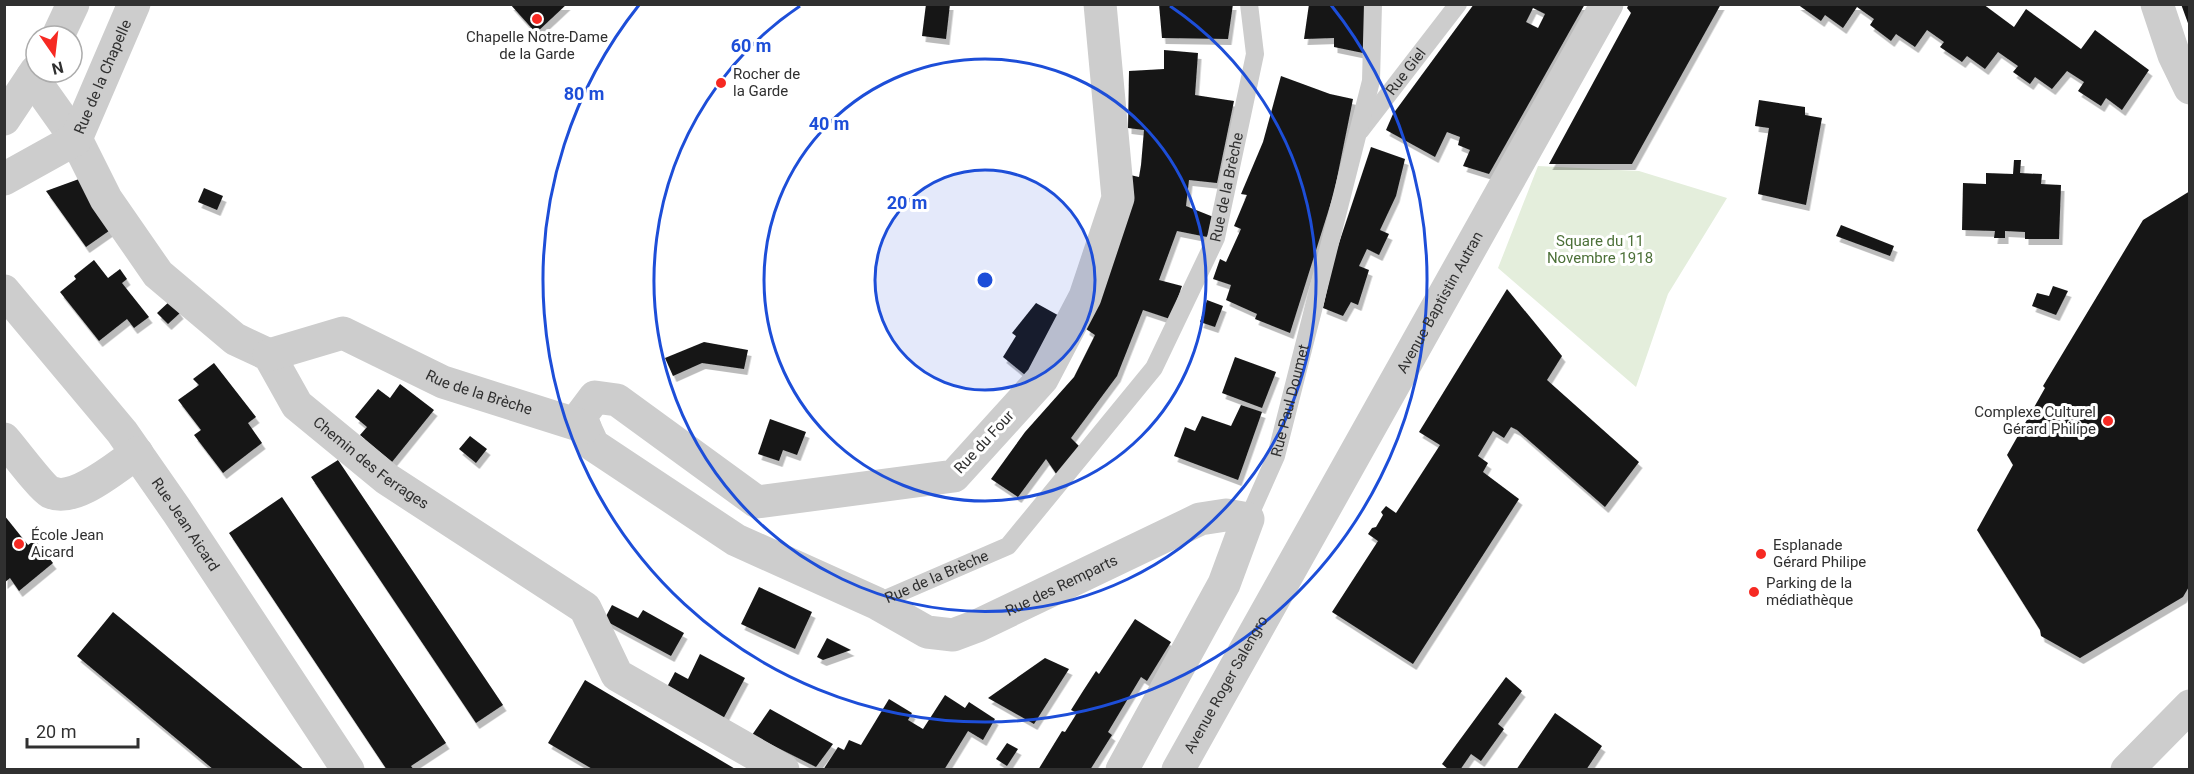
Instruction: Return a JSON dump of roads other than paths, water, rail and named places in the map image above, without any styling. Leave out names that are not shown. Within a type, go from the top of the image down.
[{"type":"street","points":[[64,24],[73,4]]},
{"type":"street","name":"Rue de la Chapelle","points":[[4,179],[76,139],[134,4]]},
{"type":"street","name":"Rue du Four","points":[[585,427],[580,417],[595,397],[617,400],[757,502],[954,476],[1042,379],[1085,297],[1118,198],[1100,4]]},
{"type":"street","name":"Avenue Baptistin Autran","points":[[1273,600],[1607,4]]},
{"type":"street","points":[[2157,4],[2174,55],[2190,88]]},
{"type":"street","points":[[4,119],[27,84]]},
{"type":"street","points":[[40,84],[76,139],[106,199],[158,274],[235,339],[269,355]]},
{"type":"street","name":"Rue Jean Aicard","points":[[4,291],[137,453],[348,770]]},
{"type":"street","name":"Rue de la Brèche","points":[[269,355],[343,333],[443,382],[585,427],[593,445],[736,540],[876,603]]},
{"type":"street","name":"Chemin des Ferrages","points":[[269,355],[297,405],[387,479],[585,608],[616,675],[783,770]]},
{"type":"street","points":[[4,439],[49,492],[63,495],[88,486],[137,453]]},
{"type":"street","name":"Rue des Remparts","points":[[876,603],[927,632],[953,635],[978,626],[1200,519],[1226,515],[1248,519]]},
{"type":"street","name":"Rue Paul Doumet","points":[[1122,770],[1224,584],[1248,519]]},
{"type":"street","name":"Avenue Roger Salengro","points":[[1178,770],[1273,600]]},
{"type":"street","points":[[2127,770],[2190,706]]},
{"type":"lane","name":"Rue de la Brèche","points":[[876,603],[1008,546],[1154,368],[1216,238],[1255,54],[1249,4]]},
{"type":"lane","name":"Rue Paul Doumet","points":[[1248,519],[1276,456],[1354,138],[1371,81],[1373,4]]},
{"type":"lane","name":"Rue Giel","points":[[1354,138],[1458,4]]},
{"type":"place","name":"Chapelle Notre-Dame de la Garde","points":[[537,19]]},
{"type":"place","name":"Rocher de la Garde","points":[[721,83]]},
{"type":"place","name":"Complexe Culturel Gérard Philipe","points":[[2108,421]]},
{"type":"place","name":"École Jean Aicard","points":[[19,544]]},
{"type":"place","name":"Esplanade Gérard Philipe","points":[[1761,554]]},
{"type":"place","name":"Parking de la médiathèque","points":[[1754,592]]},
{"type":"park label","name":"Square du 11 Novembre 1918","points":[[1600,250]]}]
